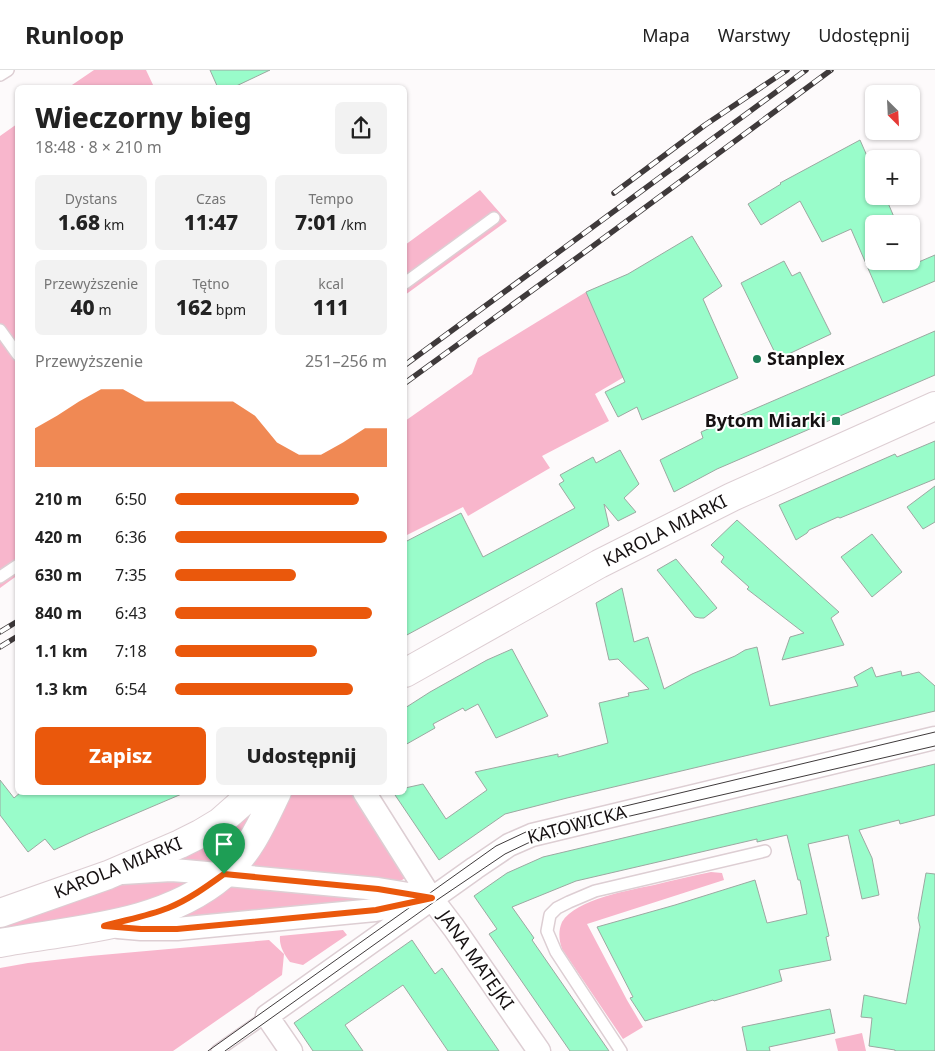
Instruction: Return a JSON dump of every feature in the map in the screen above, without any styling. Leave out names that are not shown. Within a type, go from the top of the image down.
[{"type":"main road","name":"KAROLA MIARKI","points":[[407,672],[600,564],[732,497],[935,406]]},
{"type":"main road","name":"KAROLA MIARKI","points":[[0,913],[108,875],[200,834],[220,822],[251,795]]},
{"type":"main road","points":[[0,943],[104,926],[166,909],[184,901],[224,874],[241,855],[256,836],[276,795]]},
{"type":"street","name":"KATOWICKA","points":[[267,1016],[495,854],[532,835],[935,738]]},
{"type":"street","name":"JANA MATEJKI","points":[[366,795],[432,898],[483,968],[539,1051]]},
{"type":"street","points":[[108,875],[171,870],[378,889],[432,898]]},
{"type":"street","points":[[104,926],[177,929],[376,910],[432,898]]},
{"type":"street","points":[[267,1016],[292,1051]]},
{"type":"lane","points":[[0,75],[8,70]]},
{"type":"lane","points":[[407,282],[494,218]]},
{"type":"lane","points":[[0,330],[15,350]]},
{"type":"lane","points":[[0,577],[15,567]]},
{"type":"lane","points":[[621,1051],[556,952],[547,932],[550,915],[557,908],[595,891],[766,851]]},
{"type":"lane","name":"KATOWICKA","points":[[217,1051],[267,1016]]},
{"type":"shaded area","points":[[94,70],[146,70],[153,85],[72,85]]},
{"type":"shaded area","points":[[15,125],[15,577],[0,588],[0,136]]},
{"type":"shaded area","points":[[480,190],[507,221],[407,294],[407,244]]},
{"type":"shaded area","points":[[586,292],[624,377],[595,394],[609,421],[542,456],[550,468],[468,516],[463,507],[407,535],[407,420],[472,374],[478,358]]},
{"type":"shaded area","points":[[290,795],[356,795],[407,877],[402,880],[393,881],[247,868]]},
{"type":"shaded area","points":[[249,813],[253,815],[221,864],[180,860],[179,857]]},
{"type":"shaded area","points":[[711,872],[722,873],[724,880],[587,924],[643,1027],[623,1039],[562,949],[559,936],[562,922],[579,907],[604,897]]},
{"type":"shaded area","points":[[192,879],[184,891],[118,909],[0,931],[0,926],[128,881]]},
{"type":"shaded area","points":[[224,883],[358,895],[359,899],[358,902],[180,917]]},
{"type":"shaded area","points":[[343,930],[347,935],[303,965],[290,962],[280,943],[280,936]]},
{"type":"shaded area","points":[[269,940],[284,954],[282,975],[173,1051],[0,1051],[0,968],[90,956]]},
{"type":"shaded area","points":[[862,1033],[866,1051],[838,1051],[835,1039]]},
{"type":"building","points":[[210,70],[270,70],[238,85],[217,85]]},
{"type":"building","points":[[860,140],[865,151],[865,205],[889,205],[893,215],[865,215],[865,261],[851,229],[822,242],[800,201],[761,225],[748,204],[780,183]]},
{"type":"building","points":[[692,236],[722,286],[703,299],[738,378],[642,420],[637,407],[618,417],[605,392],[625,382],[586,292],[628,274]]},
{"type":"building","points":[[935,255],[935,281],[883,303],[869,270],[920,270],[920,261]]},
{"type":"building","points":[[784,261],[792,276],[800,272],[831,334],[778,359],[741,283]]},
{"type":"building","points":[[935,331],[935,375],[717,469],[674,492],[660,460],[703,438],[701,432]]},
{"type":"building","points":[[935,441],[935,479],[840,518],[838,517],[809,530],[796,540],[779,505],[895,454],[897,457]]},
{"type":"building","points":[[620,450],[639,484],[624,498],[636,512],[618,521],[604,504],[609,526],[407,635],[407,541],[461,513],[483,557],[575,508],[559,484],[564,481],[560,475],[593,457],[596,463]]},
{"type":"building","points":[[935,486],[935,522],[923,529],[907,507]]},
{"type":"building","points":[[737,520],[839,612],[831,618],[844,645],[782,660],[790,637],[804,633],[747,589],[749,587],[721,562],[724,557],[711,545]]},
{"type":"building","points":[[872,534],[902,572],[872,597],[841,557]]},
{"type":"building","points":[[676,559],[717,608],[704,618],[695,617],[657,570]]},
{"type":"building","points":[[622,588],[634,642],[648,637],[664,689],[745,650],[757,647],[770,706],[858,686],[854,677],[872,667],[876,677],[901,671],[902,676],[919,672],[935,686],[935,711],[505,814],[439,860],[395,795],[407,795],[407,788],[423,784],[446,819],[487,790],[475,772],[558,754],[558,757],[608,743],[599,703],[629,696],[628,693],[649,689],[618,659],[609,660],[596,603]]},
{"type":"building","points":[[512,649],[548,716],[496,738],[478,704],[465,711],[463,708],[433,724],[435,728],[407,744],[407,707],[487,660]]},
{"type":"building","points":[[935,764],[935,815],[900,824],[899,820],[859,830],[872,858],[879,895],[862,899],[848,835],[808,844],[829,936],[826,937],[831,960],[779,970],[782,981],[645,1021],[630,998],[633,997],[597,927],[755,880],[767,923],[807,914],[800,880],[798,880],[787,835],[757,842],[757,839],[576,881],[512,907],[534,938],[532,940],[609,1051],[570,1051],[489,934],[497,929],[474,896],[507,873],[543,857]]},
{"type":"building","points":[[0,780],[14,798],[18,795],[179,795],[54,850],[45,839],[28,852],[0,815]]},
{"type":"building","points":[[926,873],[935,874],[935,1051],[895,1051],[869,1046],[872,1018],[861,1017],[864,995],[906,1004],[920,927],[918,918]]},
{"type":"building","points":[[412,940],[435,974],[442,968],[499,1051],[448,1051],[403,985],[345,1025],[363,1051],[313,1051],[294,1023]]},
{"type":"building","points":[[830,1009],[835,1033],[769,1047],[770,1051],[747,1051],[742,1027]]},
{"type":"tram line","points":[[208,1051],[496,846],[528,831],[935,732]]},
{"type":"tram line","points":[[225,1051],[434,902],[505,854],[528,843],[569,830],[935,746]]},
{"type":"railway","points":[[614,193],[705,125],[787,70]]},
{"type":"railway","points":[[407,364],[806,70]]},
{"type":"railway","points":[[407,382],[831,70]]},
{"type":"railway","points":[[0,632],[15,623]]},
{"type":"railway","points":[[0,647],[15,638]]},
{"type":"place","name":"Stanplex","points":[[757,359]]},
{"type":"place","name":"Bytom Miarki","points":[[836,421]]},
{"type":"route","points":[[224,874],[378,889],[432,898],[376,910],[177,929],[104,926],[166,909],[184,901],[224,874]]}]
